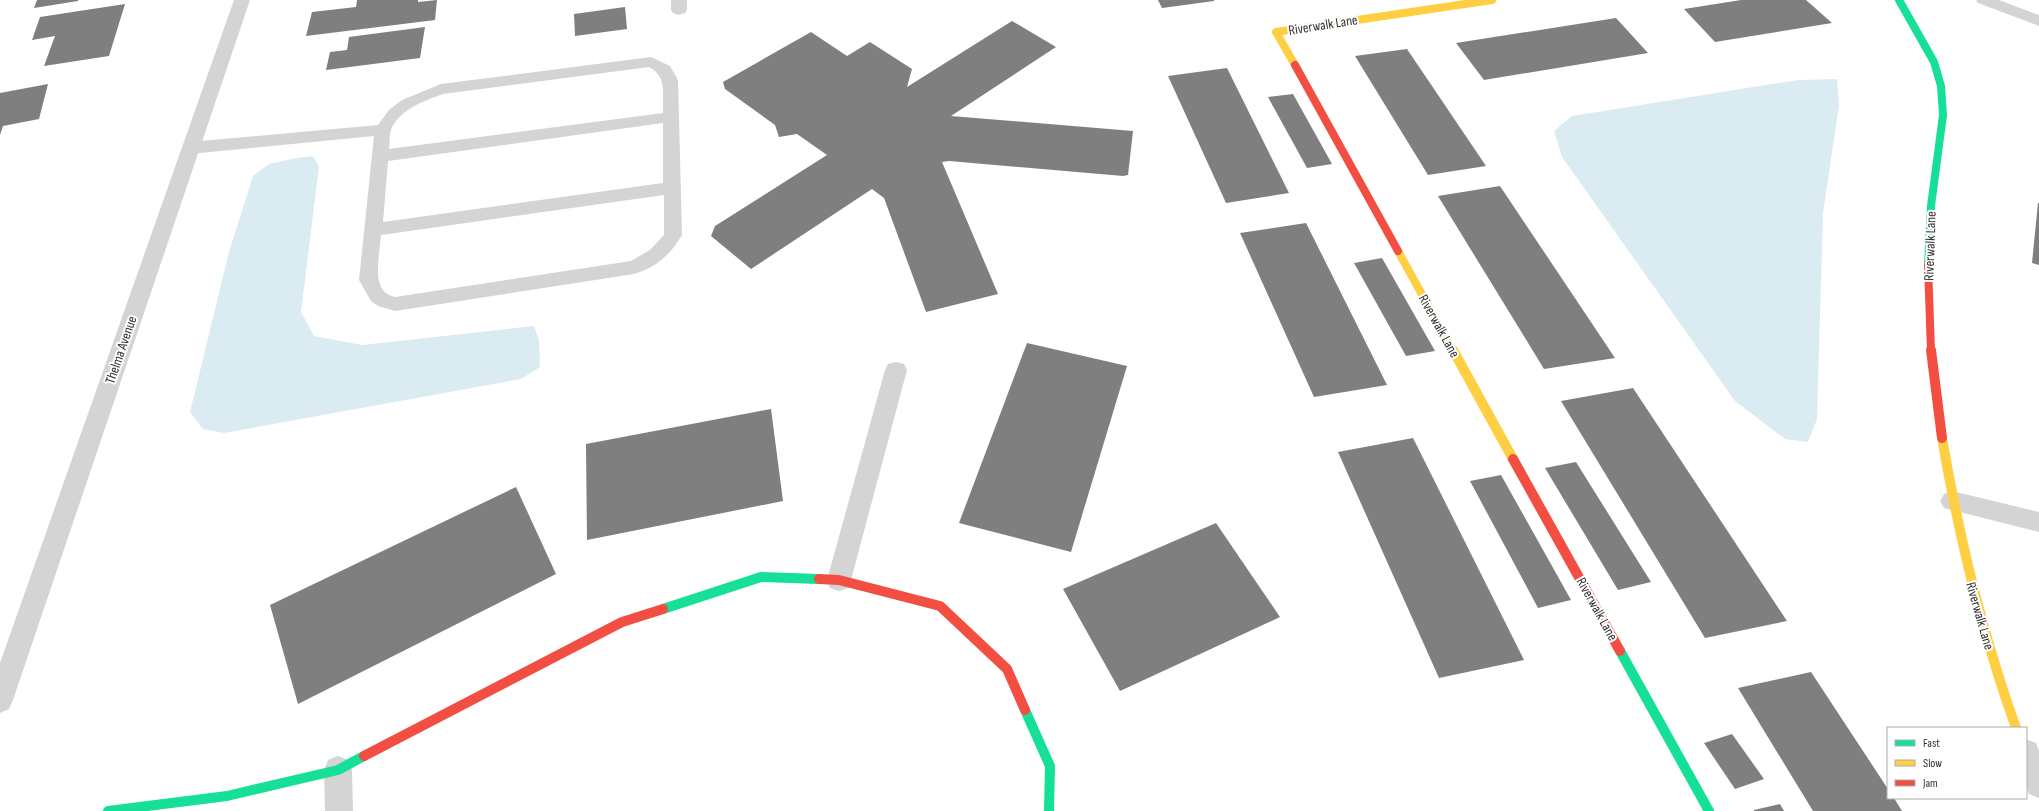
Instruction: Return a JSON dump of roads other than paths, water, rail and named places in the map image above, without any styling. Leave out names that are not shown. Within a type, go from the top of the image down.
[{"type":"street","name":"Thelma Avenue","points":[[0,700],[242,0]]},
{"type":"street","name":"Riverwalk Lane","points":[[1492,0],[1276,32],[1709,811]]},
{"type":"street","name":"Riverwalk Lane","points":[[1899,0],[1929,53],[1941,82],[1944,110],[1931,200],[1928,286],[1934,387],[1952,501],[1973,595],[2007,706],[2016,727]]},
{"type":"street","points":[[1984,0],[2039,21]]},
{"type":"street","points":[[839,580],[896,370]]},
{"type":"street","points":[[1952,501],[2039,522]]},
{"type":"street","points":[[108,811],[227,796],[338,770],[622,622],[761,577],[839,580],[940,606],[1007,669],[1050,766],[1049,811]]},
{"type":"street","points":[[2027,754],[2039,784]]},
{"type":"street","points":[[338,770],[339,811]]},
{"type":"lane","points":[[651,62],[664,69],[670,80],[673,236],[663,251],[652,259],[634,267],[395,304],[386,303],[374,294],[368,280],[383,130],[391,117],[413,99],[441,89],[651,62]]},
{"type":"lane","points":[[380,156],[671,117]]},
{"type":"lane","points":[[190,148],[383,130]]},
{"type":"lane","points":[[373,230],[672,188]]}]
